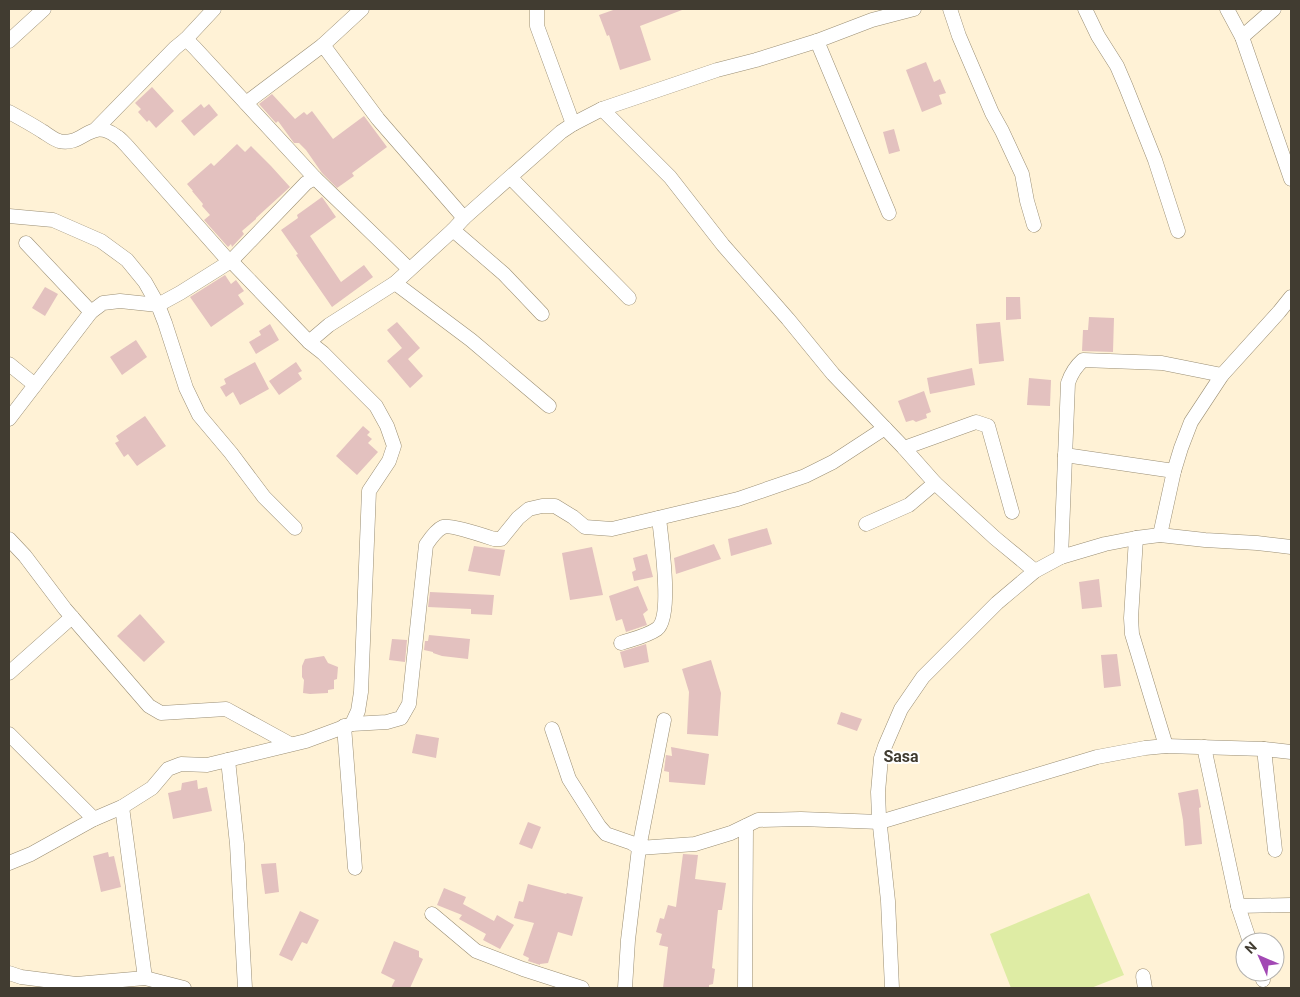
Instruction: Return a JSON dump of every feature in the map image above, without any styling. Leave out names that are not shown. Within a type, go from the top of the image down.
[{"type":"street","points":[[9,42],[44,9]]},
{"type":"street","points":[[9,112],[58,141],[70,142],[79,138],[96,129],[214,9]]},
{"type":"street","points":[[246,103],[323,45],[362,9]]},
{"type":"street","points":[[537,9],[537,26],[573,124]]},
{"type":"street","points":[[309,342],[329,325],[395,283],[464,218],[561,132],[573,124],[602,109],[718,70],[817,41],[872,20],[914,9]]},
{"type":"street","points":[[950,9],[959,36],[992,113],[1022,174],[1034,226]]},
{"type":"street","points":[[1085,9],[1098,36],[1117,66],[1126,87],[1155,160],[1178,230]]},
{"type":"street","points":[[1227,9],[1242,37],[1291,179]]},
{"type":"street","points":[[1242,37],[1274,9]]},
{"type":"street","points":[[186,39],[315,178],[410,269]]},
{"type":"street","points":[[817,41],[889,213]]},
{"type":"street","points":[[323,45],[378,120],[464,218]]},
{"type":"street","points":[[602,109],[670,177],[723,246],[788,319],[833,374],[935,483],[995,538],[1035,571]]},
{"type":"street","points":[[96,129],[116,136],[127,146],[226,258],[376,406],[387,426],[394,446],[389,461],[369,491],[361,692],[358,711],[348,725],[355,868]]},
{"type":"street","points":[[9,419],[91,312],[103,303],[120,301],[158,305],[180,293],[231,261],[306,183],[315,178]]},
{"type":"street","points":[[511,178],[629,298]]},
{"type":"street","points":[[9,216],[53,220],[101,241],[127,260],[145,282],[158,305],[186,388],[199,416],[231,453],[264,497],[295,528]]},
{"type":"street","points":[[453,230],[504,274],[542,314]]},
{"type":"street","points":[[26,243],[91,312]]},
{"type":"street","points":[[395,283],[471,340],[549,406]]},
{"type":"street","points":[[1160,536],[1174,471],[1191,422],[1222,375],[1291,297]]},
{"type":"street","points":[[1061,556],[1068,383],[1076,367],[1083,360],[1162,363],[1222,375]]},
{"type":"street","points":[[9,364],[35,385]]},
{"type":"street","points":[[904,448],[976,422],[988,426],[1012,512]]},
{"type":"street","points":[[9,863],[31,854],[94,819],[122,806],[152,788],[168,769],[181,764],[207,765],[306,741],[348,725],[387,722],[401,718],[409,704],[426,545],[433,535],[443,527],[452,526],[494,539],[501,539],[518,518],[529,509],[555,506],[585,527],[612,529],[738,499],[804,476],[833,462],[885,428]]},
{"type":"street","points":[[1065,455],[1174,471]]},
{"type":"street","points":[[866,524],[909,504],[935,483]]},
{"type":"street","points":[[621,643],[659,628],[664,616],[665,579],[659,518]]},
{"type":"street","points":[[892,988],[888,900],[878,792],[881,758],[901,709],[923,677],[997,603],[1035,571],[1061,556],[1106,544],[1136,538],[1160,536],[1291,547]]},
{"type":"street","points":[[1136,538],[1131,618],[1132,634],[1166,746]]},
{"type":"street","points":[[9,539],[25,556],[72,618],[150,706],[161,713],[226,709],[290,744]]},
{"type":"street","points":[[9,673],[72,618]]},
{"type":"street","points":[[625,988],[628,940],[639,848],[664,720]]},
{"type":"street","points":[[552,729],[570,779],[599,826],[606,834],[632,843],[639,848],[695,844],[731,832],[758,820],[801,819],[880,822],[1097,757],[1145,748],[1166,746],[1204,747],[1291,752]]},
{"type":"street","points":[[9,734],[94,819]]},
{"type":"street","points":[[1204,747],[1238,906],[1247,932]]},
{"type":"street","points":[[1264,749],[1275,850]]},
{"type":"street","points":[[228,760],[237,844],[245,988]]},
{"type":"street","points":[[122,806],[145,978]]},
{"type":"street","points":[[745,988],[746,826]]},
{"type":"street","points":[[1238,906],[1291,905]]},
{"type":"street","points":[[432,914],[476,951],[523,969],[582,988]]},
{"type":"street","points":[[14,979],[76,984],[145,978],[184,988]]},
{"type":"green space","points":[[1089,893],[1124,975],[1091,988],[1011,988],[990,934]]},
{"type":"building","points":[[616,9],[682,10],[640,26],[651,60],[620,70],[609,35],[607,36],[599,15]]},
{"type":"building","points":[[926,62],[934,82],[940,79],[946,93],[939,95],[942,104],[922,112],[906,70]]},
{"type":"building","points":[[152,87],[174,111],[156,128],[138,112],[141,109],[135,103]]},
{"type":"building","points":[[272,94],[295,119],[304,112],[307,115],[312,111],[333,139],[364,116],[387,147],[352,173],[354,176],[337,188],[322,173],[306,150],[299,143],[294,143],[278,121],[276,123],[259,104]]},
{"type":"building","points":[[201,104],[204,108],[209,104],[218,115],[194,136],[181,121]]},
{"type":"building","points":[[894,129],[900,151],[889,154],[883,132]]},
{"type":"building","points":[[237,144],[245,152],[251,146],[290,187],[242,231],[244,234],[232,247],[231,244],[228,247],[204,220],[210,215],[187,184],[211,163],[214,166]]},
{"type":"building","points":[[322,197],[336,217],[310,236],[341,282],[364,265],[373,277],[332,307],[281,230],[298,218],[297,215]]},
{"type":"building","points":[[225,275],[231,284],[236,280],[244,291],[238,295],[244,304],[211,327],[190,297]]},
{"type":"building","points":[[45,287],[58,294],[45,316],[32,308]]},
{"type":"building","points":[[1006,297],[1020,297],[1021,319],[1006,320]]},
{"type":"building","points":[[1089,317],[1114,318],[1113,352],[1082,351],[1083,330],[1088,330]]},
{"type":"building","points":[[397,322],[420,348],[408,359],[423,376],[410,388],[387,361],[402,348],[387,330]]},
{"type":"building","points":[[1000,322],[1004,361],[979,364],[976,324]]},
{"type":"building","points":[[270,324],[279,340],[256,354],[249,342],[261,335],[259,331]]},
{"type":"building","points":[[136,340],[147,357],[122,375],[110,357]]},
{"type":"building","points":[[255,362],[269,389],[240,405],[233,392],[226,397],[220,387],[226,384],[224,379]]},
{"type":"building","points":[[296,362],[302,371],[298,373],[302,379],[279,395],[269,381]]},
{"type":"building","points":[[972,368],[975,385],[930,394],[927,378]]},
{"type":"building","points":[[1029,378],[1051,380],[1050,406],[1027,405]]},
{"type":"building","points":[[924,391],[931,412],[926,414],[927,418],[916,422],[913,420],[906,422],[898,401]]},
{"type":"building","points":[[145,416],[166,446],[137,466],[128,454],[124,457],[115,443],[119,441],[116,436]]},
{"type":"building","points":[[363,426],[370,432],[367,435],[372,439],[368,443],[378,452],[357,475],[336,456]]},
{"type":"building","points":[[767,528],[772,544],[731,556],[728,539]]},
{"type":"building","points":[[714,544],[721,559],[676,574],[674,558]]},
{"type":"building","points":[[474,546],[505,550],[500,576],[468,571]]},
{"type":"building","points":[[592,547],[603,595],[570,600],[562,553]]},
{"type":"building","points":[[647,554],[653,577],[634,581],[632,572],[636,570],[633,558]]},
{"type":"building","points":[[1099,579],[1102,607],[1082,609],[1079,582]]},
{"type":"building","points":[[638,586],[648,610],[643,614],[647,625],[626,632],[622,619],[616,621],[609,596]]},
{"type":"building","points":[[430,592],[494,595],[492,615],[471,614],[471,609],[428,607]]},
{"type":"building","points":[[140,614],[165,642],[144,662],[117,636]]},
{"type":"building","points":[[429,635],[470,639],[468,659],[442,656],[424,650],[425,641],[428,641]]},
{"type":"building","points":[[392,639],[407,640],[405,662],[389,660]]},
{"type":"building","points":[[646,644],[649,662],[624,668],[620,652]]},
{"type":"building","points":[[1117,654],[1121,686],[1104,688],[1101,655]]},
{"type":"building","points":[[324,656],[328,663],[338,667],[337,679],[334,680],[334,689],[328,690],[328,693],[303,693],[302,666],[305,659]]},
{"type":"building","points":[[711,660],[721,693],[718,736],[687,734],[689,692],[682,669]]},
{"type":"building","points":[[841,712],[862,719],[857,731],[837,724]]},
{"type":"building","points":[[416,734],[439,738],[436,758],[412,753]]},
{"type":"building","points":[[671,747],[709,754],[705,785],[669,782],[669,772],[664,771],[666,755],[672,756]]},
{"type":"building","points":[[197,780],[198,789],[207,787],[212,811],[173,819],[168,793],[181,790],[182,783]]},
{"type":"building","points":[[1198,789],[1201,807],[1199,808],[1202,844],[1185,846],[1178,793]]},
{"type":"building","points":[[528,822],[541,827],[532,849],[519,844]]},
{"type":"building","points":[[108,852],[109,857],[114,856],[121,887],[101,892],[93,856]]},
{"type":"building","points":[[683,854],[698,855],[695,879],[726,883],[722,910],[718,910],[712,968],[715,969],[713,984],[709,985],[709,988],[663,988],[668,947],[659,945],[662,934],[656,932],[660,918],[664,919],[668,905],[676,907]]},
{"type":"building","points":[[276,863],[279,892],[265,894],[261,864]]},
{"type":"building","points":[[528,884],[583,897],[572,936],[558,932],[548,963],[540,965],[528,961],[529,958],[523,955],[534,923],[514,918],[519,901],[523,902]]},
{"type":"building","points":[[444,888],[466,897],[463,904],[494,921],[497,915],[514,925],[500,949],[483,940],[486,934],[459,919],[462,915],[437,905]]},
{"type":"building","points":[[300,911],[319,920],[307,944],[302,942],[292,961],[279,955]]},
{"type":"building","points":[[394,941],[419,951],[419,957],[423,959],[410,988],[391,988],[395,980],[381,973]]},
{"type":"district","name":"Sasa","points":[[901,756]]}]
